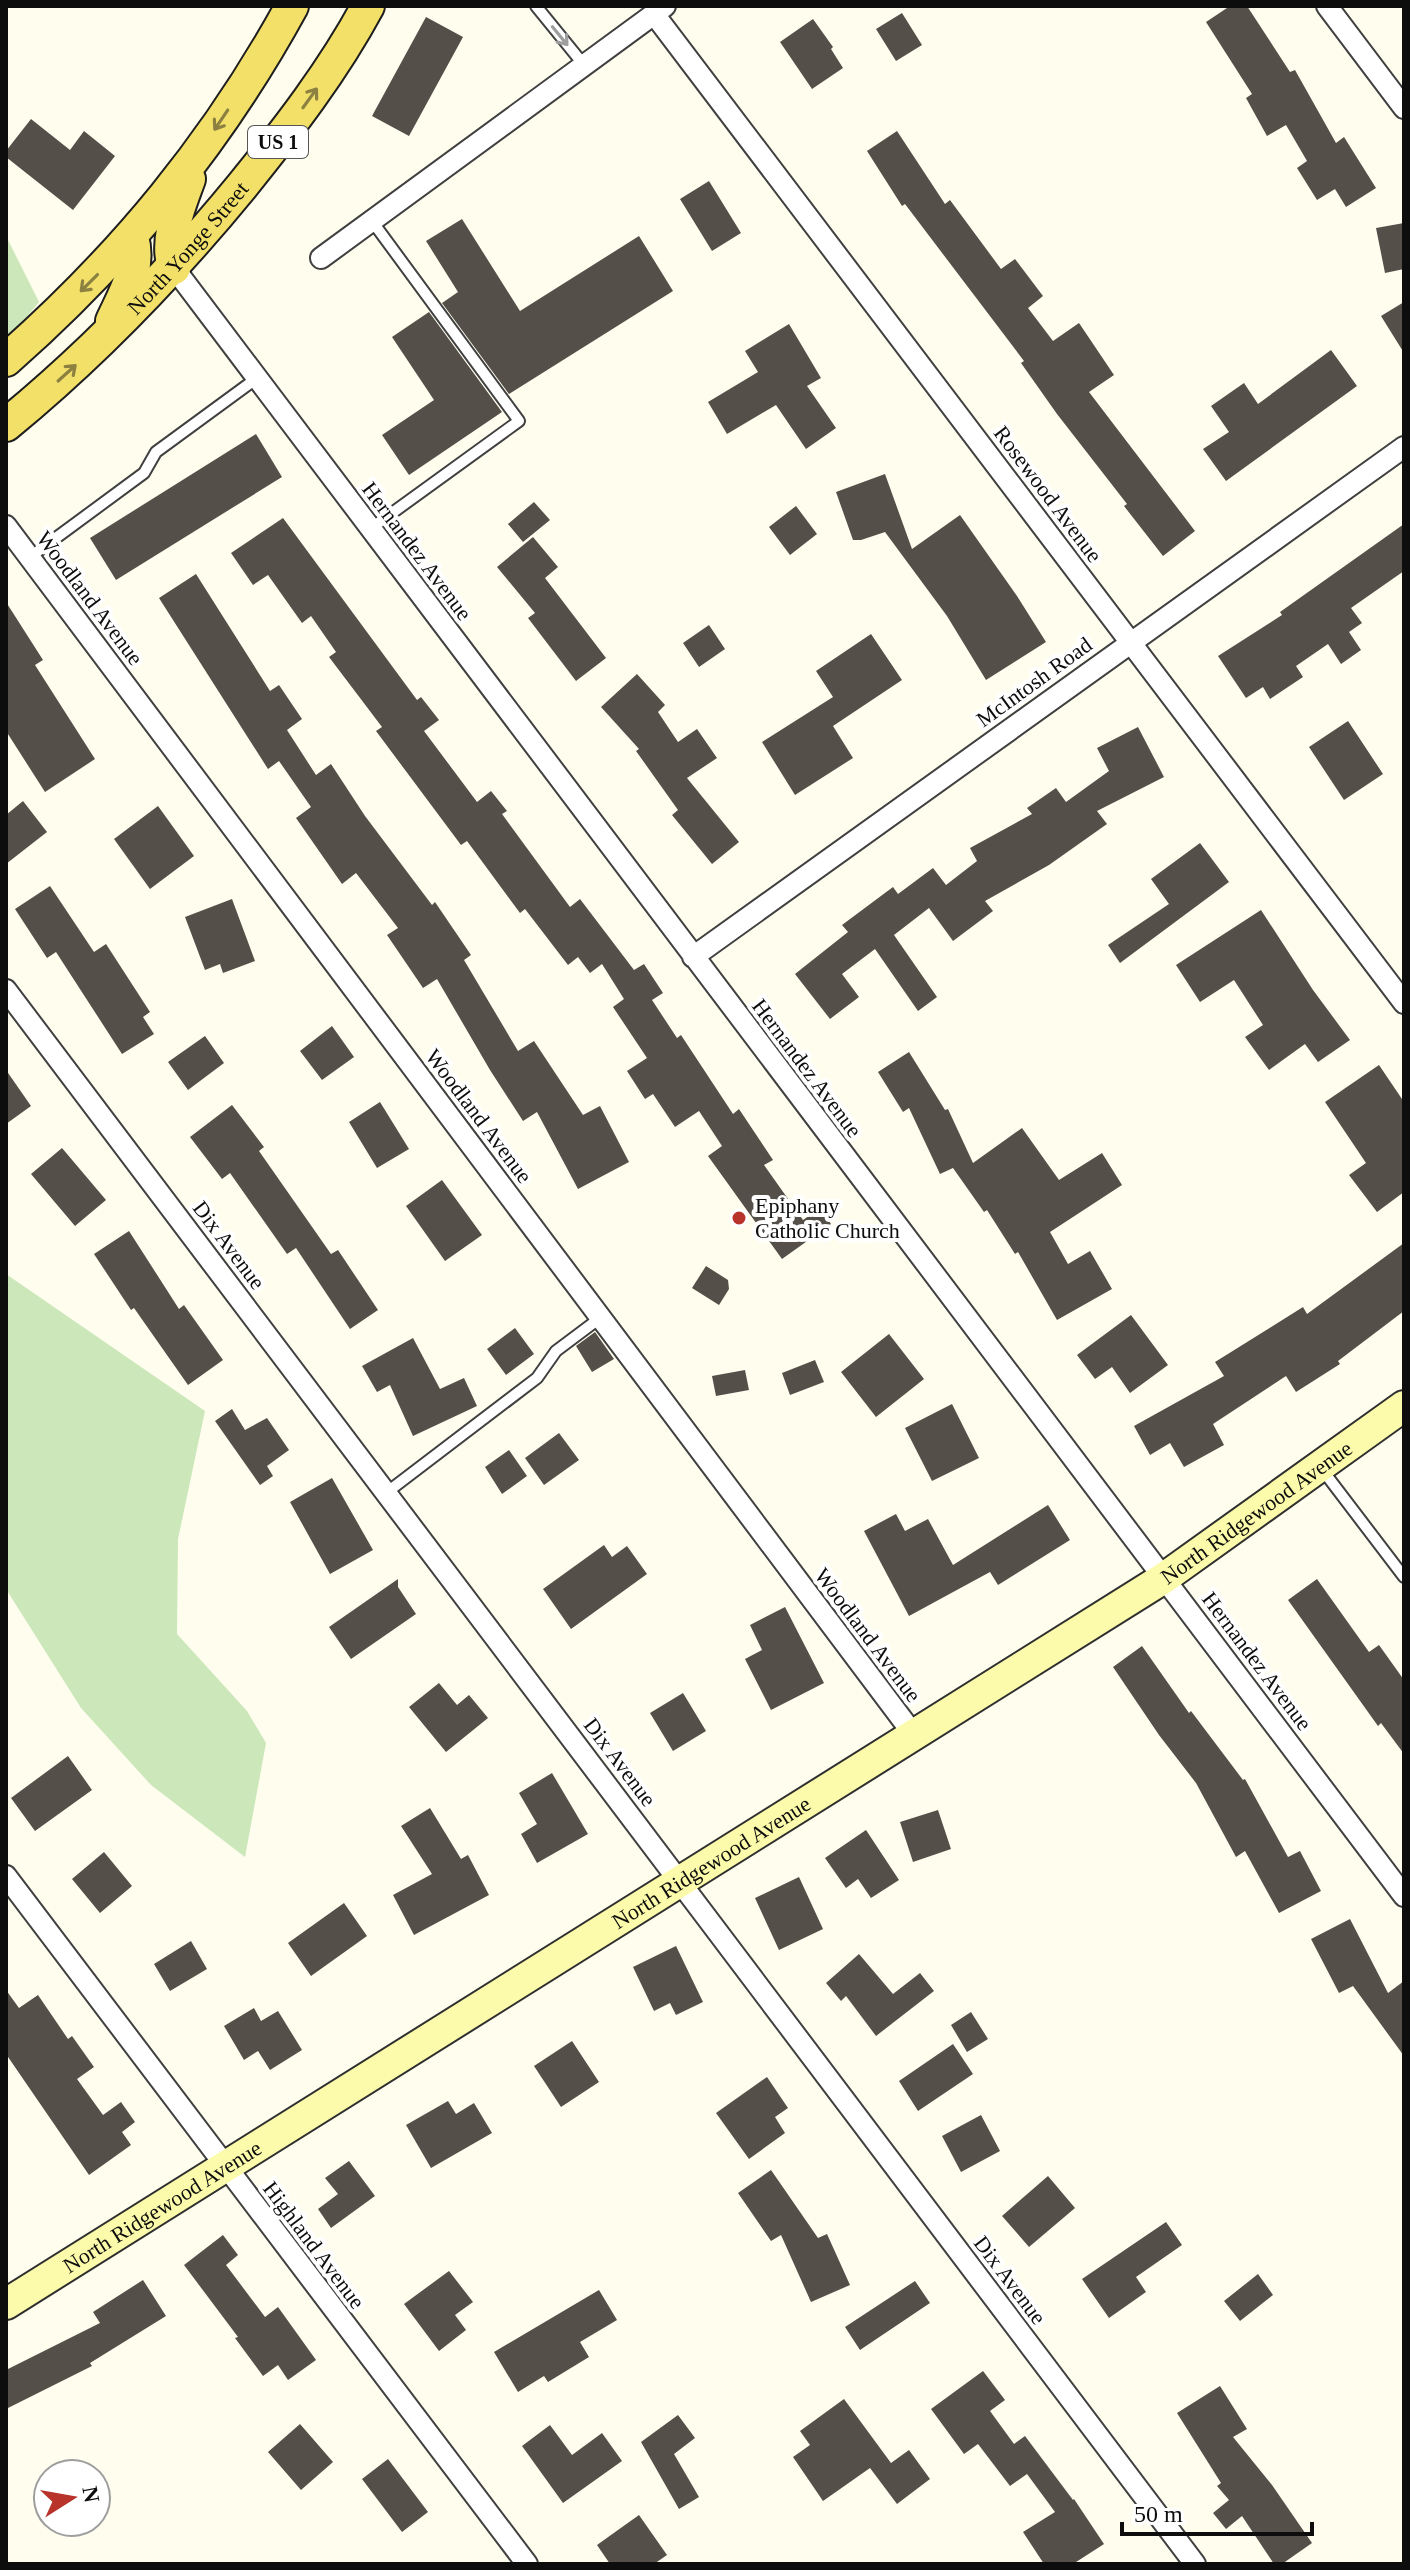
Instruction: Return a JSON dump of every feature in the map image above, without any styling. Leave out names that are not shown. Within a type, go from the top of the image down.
[{"type":"main road","name":"US 1","points":[[6,360],[93,280],[132,237],[198,153],[242,89],[292,6]]},
{"type":"main road","name":"North Yonge Street","points":[[6,425],[101,342],[174,268],[307,103],[368,6]]},
{"type":"main road","points":[[174,268],[171,242],[198,153]]},
{"type":"main road","points":[[101,342],[130,282],[136,258],[132,237]]},
{"type":"street","points":[[1327,6],[1404,108]]},
{"type":"street","points":[[321,258],[659,10]]},
{"type":"street","name":"Rosewood Avenue","points":[[659,10],[1404,1003]]},
{"type":"street","name":"Hernandez Avenue","points":[[174,268],[1404,1896]]},
{"type":"street","name":"McIntosh Road","points":[[693,957],[1404,447]]},
{"type":"street","name":"Woodland Avenue","points":[[6,526],[914,1735]]},
{"type":"street","name":"Dix Avenue","points":[[6,990],[1195,2564]]},
{"type":"street","name":"North Ridgewood Avenue","points":[[6,2304],[1164,1578],[1404,1406]]},
{"type":"street","name":"Highland Avenue","points":[[6,1876],[527,2564]]},
{"type":"lane","points":[[536,6],[584,65]]},
{"type":"lane","points":[[370,529],[519,421],[372,221]]},
{"type":"lane","points":[[30,557],[144,473],[156,452],[257,378]]},
{"type":"lane","points":[[386,1493],[537,1378],[556,1351],[600,1318]]},
{"type":"lane","points":[[1319,1467],[1404,1577]]},
{"type":"green space","points":[[6,236],[39,302],[6,342]]},
{"type":"green space","points":[[6,1274],[205,1411],[178,1539],[177,1634],[247,1711],[266,1743],[245,1857],[151,1785],[81,1708],[6,1589]]},
{"type":"building","points":[[1230,6],[1247,6],[1290,72],[1295,70],[1336,143],[1344,137],[1376,188],[1346,207],[1335,189],[1317,200],[1297,168],[1307,161],[1286,125],[1267,136],[1246,98],[1252,94],[1206,22]]},
{"type":"building","points":[[902,13],[922,45],[896,61],[876,29]]},
{"type":"building","points":[[426,17],[463,37],[409,136],[372,116]]},
{"type":"building","points":[[813,19],[833,47],[831,49],[843,68],[812,89],[780,42]]},
{"type":"building","points":[[31,119],[70,150],[84,131],[115,156],[73,210],[6,157],[6,151]]},
{"type":"building","points":[[897,131],[945,204],[950,200],[1001,269],[1015,259],[1043,296],[1028,308],[1053,341],[1079,323],[1114,375],[1089,392],[1195,531],[1163,556],[1057,414],[1021,363],[1024,361],[905,204],[902,206],[867,151]]},
{"type":"building","points":[[709,181],[741,233],[712,251],[680,199]]},
{"type":"building","points":[[462,219],[520,311],[639,236],[673,291],[509,394],[442,303],[458,292],[426,241]]},
{"type":"building","points":[[1404,223],[1404,269],[1385,273],[1376,228]]},
{"type":"building","points":[[1404,302],[1404,353],[1381,316]]},
{"type":"building","points":[[429,312],[502,412],[409,475],[382,435],[434,400],[392,337]]},
{"type":"building","points":[[789,324],[821,378],[807,386],[836,428],[806,449],[776,405],[727,434],[708,402],[758,372],[745,351]]},
{"type":"building","points":[[1331,350],[1357,386],[1226,481],[1203,449],[1229,432],[1211,406],[1244,383],[1258,404]]},
{"type":"building","points":[[256,434],[282,477],[116,580],[90,538]]},
{"type":"building","points":[[885,474],[912,549],[960,515],[1046,642],[986,680],[947,616],[885,532],[853,540],[836,492]]},
{"type":"building","points":[[534,502],[550,520],[523,542],[508,524]]},
{"type":"building","points":[[796,506],[817,534],[790,555],[769,527]]},
{"type":"building","points":[[283,518],[417,700],[421,697],[439,720],[424,731],[477,802],[491,791],[507,811],[502,814],[570,907],[580,899],[634,970],[644,964],[663,993],[652,1000],[677,1038],[681,1035],[733,1114],[739,1109],[773,1160],[764,1165],[803,1220],[820,1208],[831,1224],[782,1259],[708,1156],[722,1146],[699,1111],[675,1127],[653,1094],[645,1099],[627,1071],[647,1058],[613,1007],[624,999],[602,964],[590,973],[578,957],[568,965],[525,909],[520,913],[467,841],[461,845],[376,731],[382,727],[329,657],[336,652],[311,616],[302,623],[268,575],[253,585],[231,553]]},
{"type":"building","points":[[1404,524],[1404,571],[1351,608],[1362,623],[1349,632],[1361,650],[1341,664],[1328,644],[1296,666],[1303,677],[1270,699],[1263,687],[1246,698],[1218,656],[1282,615],[1280,612]]},
{"type":"building","points":[[533,537],[558,567],[545,578],[606,658],[576,681],[528,618],[535,613],[497,567]]},
{"type":"building","points":[[196,574],[270,691],[279,685],[302,719],[287,730],[316,775],[331,764],[365,816],[432,905],[435,902],[471,955],[464,960],[518,1051],[534,1041],[583,1115],[600,1106],[629,1162],[578,1189],[537,1112],[523,1121],[437,979],[423,988],[387,935],[398,928],[356,873],[342,884],[296,818],[311,807],[279,761],[268,769],[159,598]]},
{"type":"building","points":[[6,602],[43,660],[35,665],[95,759],[45,792],[6,731]]},
{"type":"building","points":[[709,625],[725,649],[699,667],[683,643]]},
{"type":"building","points":[[871,634],[902,680],[833,726],[853,758],[795,795],[762,742],[833,697],[816,671]]},
{"type":"building","points":[[637,674],[665,705],[658,712],[678,742],[697,729],[717,758],[687,778],[739,842],[712,864],[672,815],[678,810],[636,751],[639,749],[601,707]]},
{"type":"building","points":[[1348,721],[1383,774],[1344,800],[1309,747]]},
{"type":"building","points":[[1138,727],[1164,777],[1097,811],[1107,824],[1049,865],[985,901],[993,911],[953,941],[929,908],[894,935],[937,997],[918,1011],[875,949],[842,974],[859,997],[830,1019],[795,974],[848,932],[842,925],[893,887],[898,894],[933,868],[946,885],[977,861],[970,848],[1032,814],[1027,808],[1056,788],[1066,802],[1109,771],[1097,748]]},
{"type":"building","points":[[23,801],[47,832],[6,864],[6,815]]},
{"type":"building","points":[[158,806],[194,856],[150,889],[114,839]]},
{"type":"building","points":[[1200,843],[1229,882],[1120,963],[1108,945],[1169,904],[1151,879]]},
{"type":"building","points":[[50,886],[94,952],[106,944],[150,1012],[143,1017],[154,1034],[122,1054],[56,952],[47,958],[15,909]]},
{"type":"building","points":[[232,899],[255,961],[223,973],[220,964],[205,970],[185,917]]},
{"type":"building","points":[[1261,910],[1350,1040],[1318,1062],[1305,1044],[1269,1070],[1245,1037],[1263,1025],[1234,980],[1200,1002],[1176,965]]},
{"type":"building","points":[[332,1026],[354,1057],[322,1080],[300,1051]]},
{"type":"building","points":[[205,1036],[224,1063],[188,1090],[168,1062]]},
{"type":"building","points":[[909,1052],[945,1110],[948,1109],[973,1163],[1022,1128],[1059,1180],[1102,1153],[1122,1185],[1050,1232],[1068,1264],[1090,1251],[1112,1289],[1057,1320],[1018,1252],[1015,1254],[987,1210],[984,1212],[953,1168],[940,1174],[909,1108],[903,1112],[878,1072]]},
{"type":"building","points":[[1379,1065],[1404,1102],[1404,1192],[1377,1212],[1349,1175],[1366,1163],[1325,1102]]},
{"type":"building","points":[[6,1070],[31,1106],[6,1124]]},
{"type":"building","points":[[380,1102],[409,1149],[377,1168],[349,1122]]},
{"type":"building","points":[[232,1105],[264,1147],[259,1151],[331,1254],[338,1250],[378,1310],[350,1329],[296,1248],[287,1254],[230,1173],[222,1179],[190,1137]]},
{"type":"building","points":[[62,1148],[106,1200],[75,1226],[31,1174]]},
{"type":"building","points":[[442,1180],[482,1235],[445,1261],[406,1206]]},
{"type":"building","points":[[129,1231],[179,1309],[184,1305],[223,1360],[188,1385],[134,1308],[131,1310],[94,1254]]},
{"type":"building","points":[[1404,1243],[1404,1311],[1338,1361],[1340,1364],[1296,1392],[1286,1376],[1213,1424],[1224,1445],[1184,1467],[1170,1443],[1150,1455],[1134,1426],[1224,1376],[1215,1362],[1303,1307],[1307,1314]]},
{"type":"building","points":[[706,1266],[728,1280],[729,1289],[719,1305],[692,1288]]},
{"type":"building","points":[[1131,1315],[1168,1365],[1130,1393],[1112,1367],[1095,1379],[1077,1355]]},
{"type":"building","points":[[515,1328],[534,1354],[506,1375],[487,1349]]},
{"type":"building","points":[[595,1332],[614,1359],[592,1372],[576,1346]]},
{"type":"building","points":[[889,1334],[924,1379],[876,1417],[841,1372]]},
{"type":"building","points":[[413,1338],[440,1389],[464,1378],[477,1406],[413,1436],[390,1385],[377,1392],[362,1366]]},
{"type":"building","points":[[815,1360],[824,1382],[790,1395],[782,1373]]},
{"type":"building","points":[[745,1370],[749,1390],[716,1396],[712,1376]]},
{"type":"building","points":[[952,1404],[979,1458],[932,1481],[905,1428]]},
{"type":"building","points":[[232,1409],[245,1430],[267,1418],[289,1450],[267,1466],[273,1476],[260,1485],[215,1421]]},
{"type":"building","points":[[559,1433],[579,1460],[544,1485],[525,1458]]},
{"type":"building","points":[[509,1450],[527,1476],[502,1494],[485,1467]]},
{"type":"building","points":[[332,1478],[373,1550],[330,1574],[290,1502]]},
{"type":"building","points":[[1048,1505],[1070,1540],[998,1585],[990,1572],[909,1616],[864,1531],[896,1514],[905,1531],[928,1519],[953,1565]]},
{"type":"building","points":[[604,1545],[612,1557],[627,1546],[647,1574],[571,1629],[543,1589]]},
{"type":"building","points":[[398,1579],[398,1587],[416,1614],[351,1659],[329,1627]]},
{"type":"building","points":[[1317,1579],[1369,1652],[1379,1645],[1404,1680],[1404,1754],[1381,1723],[1378,1726],[1288,1600]]},
{"type":"building","points":[[785,1607],[824,1683],[771,1710],[745,1659],[762,1650],[750,1625]]},
{"type":"building","points":[[1142,1646],[1189,1713],[1191,1711],[1245,1779],[1288,1857],[1300,1851],[1321,1891],[1279,1913],[1245,1851],[1236,1857],[1196,1783],[1113,1667]]},
{"type":"building","points":[[439,1683],[457,1705],[469,1695],[488,1718],[446,1752],[409,1707]]},
{"type":"building","points":[[683,1693],[706,1731],[673,1751],[650,1713]]},
{"type":"building","points":[[68,1756],[92,1790],[35,1831],[11,1798]]},
{"type":"building","points":[[552,1773],[588,1834],[537,1863],[521,1834],[537,1824],[519,1793]]},
{"type":"building","points":[[430,1808],[461,1859],[468,1855],[489,1895],[414,1935],[393,1895],[432,1874],[401,1826]]},
{"type":"building","points":[[938,1810],[951,1849],[913,1862],[900,1822]]},
{"type":"building","points":[[866,1830],[899,1880],[871,1898],[858,1879],[846,1888],[825,1858]]},
{"type":"building","points":[[104,1852],[132,1886],[100,1913],[72,1879]]},
{"type":"building","points":[[799,1877],[823,1929],[779,1950],[755,1898]]},
{"type":"building","points":[[344,1903],[367,1936],[311,1976],[288,1943]]},
{"type":"building","points":[[1350,1919],[1388,1993],[1404,1981],[1404,2056],[1353,1986],[1339,1993],[1311,1939]]},
{"type":"building","points":[[191,1941],[207,1969],[170,1991],[154,1964]]},
{"type":"building","points":[[676,1946],[703,2002],[676,2015],[670,2003],[654,2011],[633,1967]]},
{"type":"building","points":[[859,1954],[893,1994],[920,1973],[934,1991],[876,2036],[846,1996],[841,2001],[826,1983]]},
{"type":"building","points":[[6,1990],[19,2008],[38,1995],[68,2039],[72,2036],[94,2067],[77,2079],[103,2115],[121,2102],[135,2122],[122,2132],[131,2145],[89,2175],[6,2054]]},
{"type":"building","points":[[254,2008],[261,2021],[278,2011],[302,2050],[270,2070],[258,2051],[244,2060],[224,2026]]},
{"type":"building","points":[[971,2012],[988,2039],[967,2052],[951,2025]]},
{"type":"building","points":[[572,2041],[599,2082],[561,2107],[534,2066]]},
{"type":"building","points":[[953,2044],[973,2074],[918,2111],[899,2081]]},
{"type":"building","points":[[767,2077],[788,2108],[775,2117],[785,2133],[749,2159],[716,2113]]},
{"type":"building","points":[[448,2101],[456,2114],[474,2103],[492,2133],[431,2168],[406,2125]]},
{"type":"building","points":[[981,2115],[1000,2151],[961,2172],[942,2136]]},
{"type":"building","points":[[349,2161],[375,2196],[331,2228],[318,2209],[338,2194],[325,2178]]},
{"type":"building","points":[[771,2170],[818,2238],[827,2234],[850,2285],[811,2302],[781,2235],[771,2241],[738,2193]]},
{"type":"building","points":[[1048,2176],[1075,2208],[1029,2247],[1002,2216]]},
{"type":"building","points":[[1166,2222],[1182,2245],[1136,2277],[1146,2292],[1109,2318],[1082,2279]]},
{"type":"building","points":[[223,2235],[238,2255],[226,2265],[265,2317],[278,2307],[316,2360],[288,2380],[278,2365],[263,2376],[184,2265]]},
{"type":"building","points":[[449,2271],[473,2302],[455,2315],[466,2330],[439,2351],[404,2304]]},
{"type":"building","points":[[1258,2274],[1273,2295],[1240,2321],[1224,2301]]},
{"type":"building","points":[[143,2280],[166,2316],[90,2363],[92,2366],[6,2409],[6,2370],[100,2323],[93,2312]]},
{"type":"building","points":[[915,2281],[930,2303],[860,2350],[845,2327]]},
{"type":"building","points":[[599,2290],[617,2320],[580,2342],[589,2357],[548,2382],[544,2376],[518,2392],[494,2352]]},
{"type":"building","points":[[983,2371],[1005,2400],[990,2411],[1014,2444],[1025,2436],[1104,2544],[1073,2564],[1044,2564],[1023,2532],[1055,2512],[1027,2474],[1010,2486],[978,2444],[964,2454],[931,2409]]},
{"type":"building","points":[[1220,2386],[1247,2429],[1233,2437],[1272,2485],[1312,2543],[1282,2564],[1274,2564],[1242,2516],[1226,2529],[1213,2513],[1229,2500],[1217,2486],[1221,2483],[1177,2413]]},
{"type":"building","points":[[844,2399],[891,2463],[909,2450],[930,2479],[897,2504],[870,2468],[823,2501],[793,2457],[810,2445],[800,2431]]},
{"type":"building","points":[[678,2415],[695,2438],[674,2454],[699,2497],[679,2509],[641,2442]]},
{"type":"building","points":[[300,2424],[333,2462],[301,2490],[268,2452]]},
{"type":"building","points":[[550,2425],[572,2455],[602,2433],[622,2461],[563,2503],[522,2446]]},
{"type":"building","points":[[388,2459],[428,2512],[402,2532],[362,2479]]},
{"type":"building","points":[[639,2515],[667,2555],[654,2564],[610,2564],[597,2545]]},
{"type":"place","name":"Epiphany Catholic Church","points":[[739,1218]]}]
